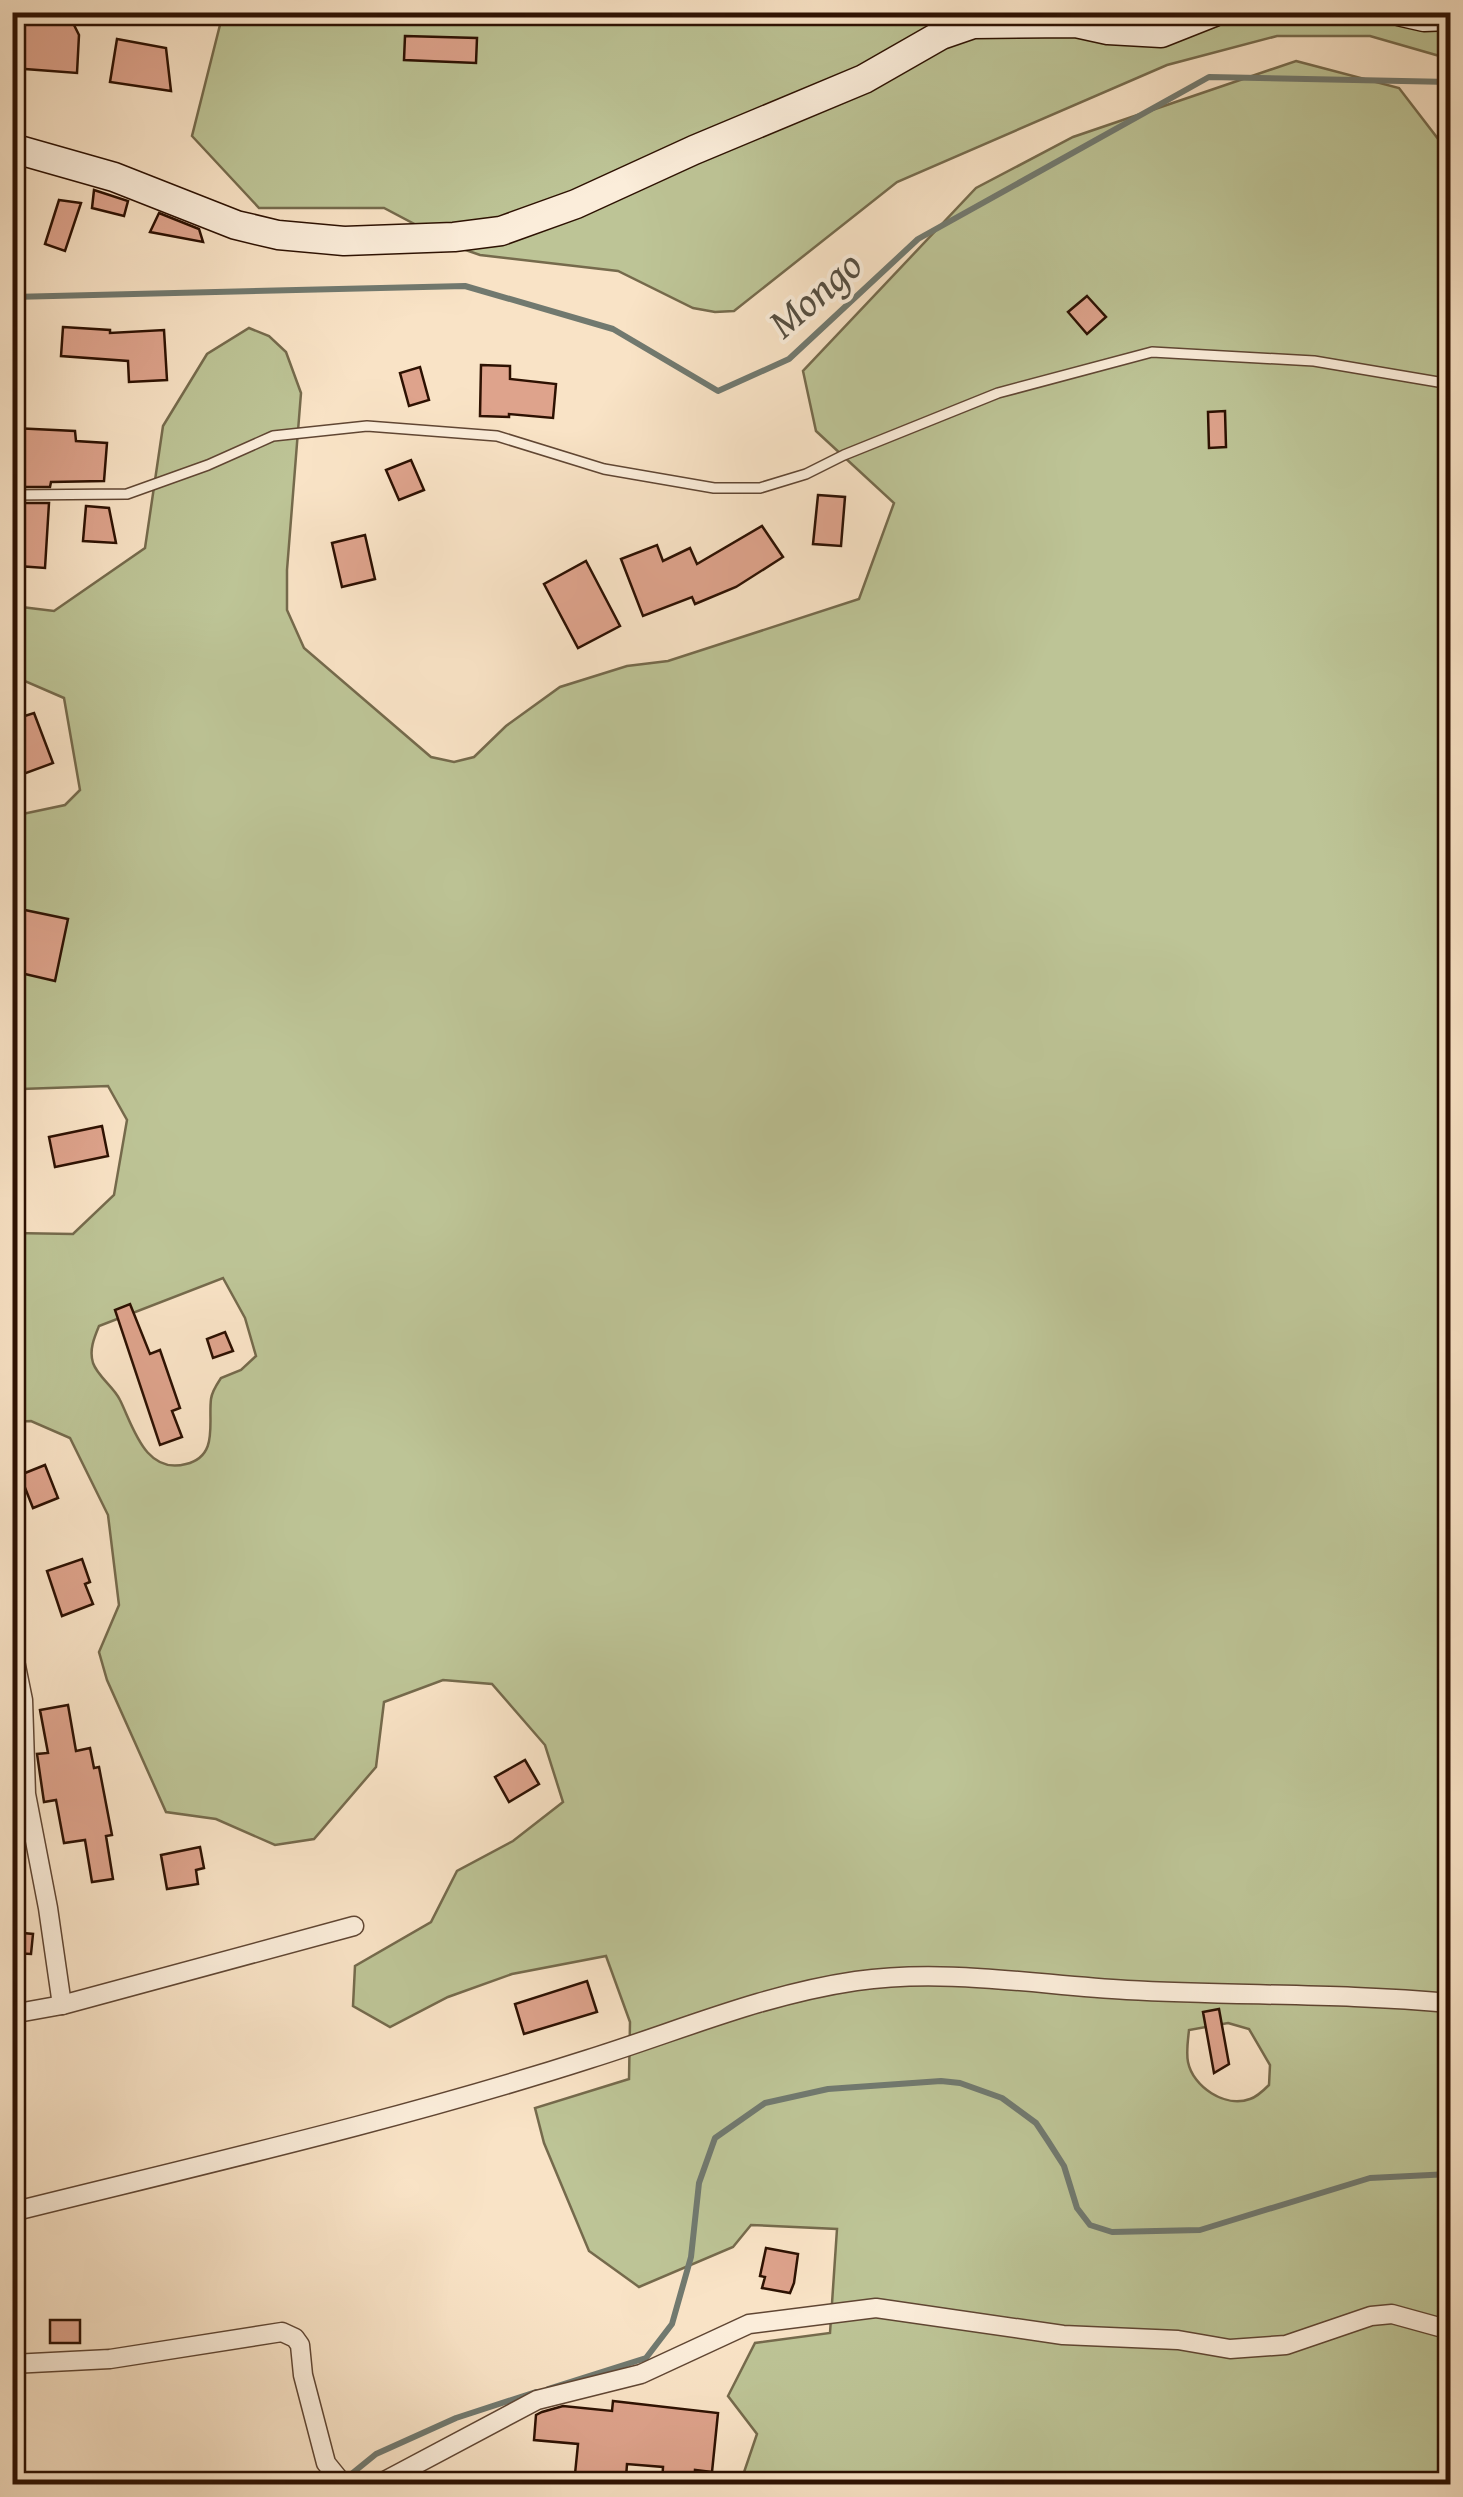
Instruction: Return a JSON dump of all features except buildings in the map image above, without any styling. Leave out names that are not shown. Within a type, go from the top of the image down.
[{"type":"street","points":[[12,148],[114,177],[236,225],[278,235],[344,241],[454,237],[501,231],[576,204],[864,80],[940,35],[973,24],[1076,23],[1162,34],[1214,12]]},
{"type":"street","points":[[1402,12],[1424,17],[1450,16]]},
{"type":"street","points":[[12,1646],[23,1700],[26,1794],[62,2005]]},
{"type":"street","points":[[12,2014],[62,2005],[354,1926]]},
{"type":"street","points":[[12,2212],[332,2132],[589,2059],[721,2012],[794,1992],[860,1980],[924,1976],[1238,1996],[1450,2002]]},
{"type":"street","points":[[379,2484],[537,2400],[641,2374],[749,2324],[876,2308],[1062,2335],[1178,2340],[1230,2349],[1286,2346],[1371,2316],[1392,2314],[1450,2330]]},
{"type":"street","points":[[12,2364],[110,2359],[282,2332],[300,2345],[303,2374],[326,2463],[344,2484]]},
{"type":"lane","points":[[12,495],[128,494],[208,466],[273,436],[367,426],[497,436],[604,469],[714,488],[760,488],[806,474],[998,393],[1152,352],[1314,361],[1450,384]]},
{"type":"green space","points":[[223,13],[1450,13],[1450,59],[1370,36],[1277,36],[1167,65],[897,182],[734,311],[715,312],[693,308],[618,271],[480,255],[384,208],[259,208],[192,136]]},
{"type":"green space","points":[[1296,61],[1399,88],[1450,160],[1450,2484],[740,2484],[757,2434],[728,2396],[755,2343],[830,2333],[837,2229],[751,2225],[733,2247],[639,2287],[589,2251],[544,2143],[535,2108],[629,2079],[630,2022],[606,1956],[512,1974],[448,1997],[390,2027],[353,2006],[355,1966],[431,1922],[457,1871],[513,1841],[563,1802],[545,1745],[492,1684],[443,1680],[384,1702],[376,1767],[314,1839],[275,1845],[216,1819],[166,1812],[107,1680],[99,1652],[119,1605],[108,1515],[70,1438],[31,1421],[13,1422],[13,1233],[73,1234],[114,1195],[127,1120],[108,1086],[13,1092],[13,816],[65,805],[80,790],[64,698],[13,676],[13,606],[54,611],[145,548],[163,426],[207,354],[249,328],[269,336],[286,352],[301,393],[287,610],[304,648],[431,757],[454,762],[474,757],[506,726],[560,687],[627,666],[668,661],[859,599],[894,503],[816,431],[803,371],[976,188],[1073,137]],"holes":[[[223,1278],[245,1318],[256,1356],[241,1370],[221,1378],[215,1388],[210,1438],[203,1454],[186,1464],[160,1462],[142,1446],[117,1395],[95,1368],[95,1335],[99,1326]],[[1228,2023],[1249,2029],[1270,2065],[1269,2085],[1250,2099],[1230,2101],[1212,2093],[1196,2080],[1188,2062],[1189,2030]]]},
{"type":"waterway","name":"Mongo","points":[[12,297],[465,286],[613,329],[718,391],[789,359],[918,239],[1209,77],[1450,82]]},
{"type":"waterway","points":[[548,2389],[646,2358],[672,2324],[691,2257],[699,2183],[715,2138],[765,2103],[828,2089],[941,2081],[960,2083],[1002,2098],[1036,2123],[1064,2166],[1077,2208],[1090,2225],[1112,2232],[1200,2230],[1370,2178],[1450,2174]]},
{"type":"waterway","points":[[344,2480],[376,2454],[456,2418],[536,2392]]}]
